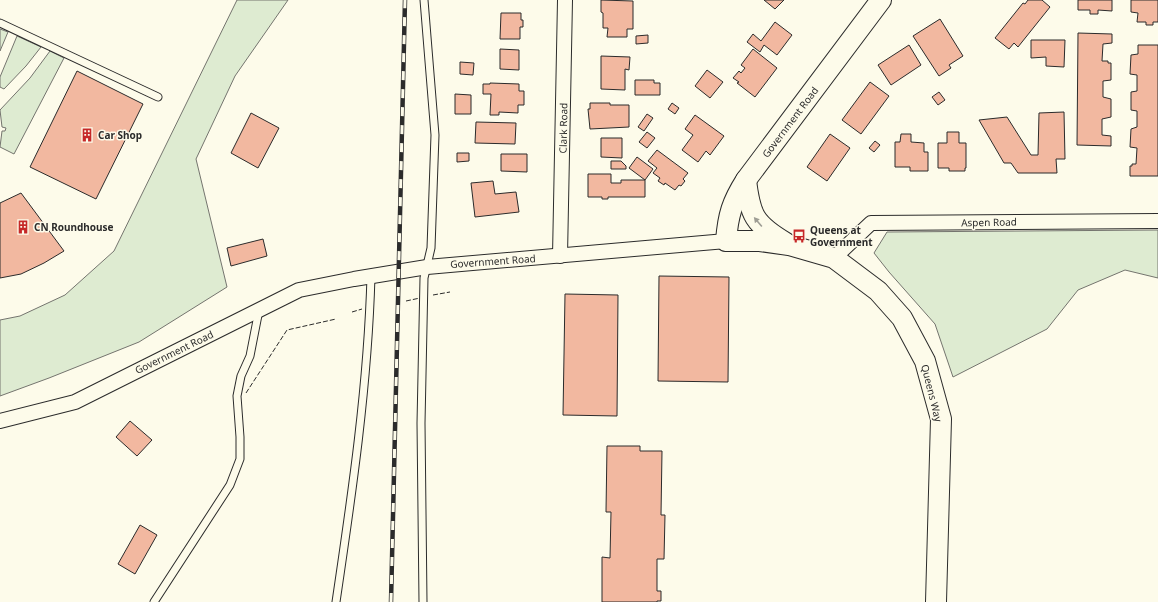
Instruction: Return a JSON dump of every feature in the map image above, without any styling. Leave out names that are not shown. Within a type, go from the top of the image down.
[{"type":"street","name":"Clark Road","points":[[560,256],[565,0]]},
{"type":"street","name":"Government Road","points":[[0,421],[74,402],[300,290],[427,267],[726,241],[729,213],[735,198],[746,180],[881,0]]},
{"type":"street","points":[[746,180],[748,199],[754,217],[768,233],[789,245]]},
{"type":"street","name":"Aspen Road","points":[[834,258],[871,223],[1158,221]]},
{"type":"street","name":"Queens Way","points":[[726,241],[760,241],[789,245],[834,258],[878,291],[902,318],[925,361],[941,419],[936,602]]},
{"type":"lane","points":[[423,602],[420,423],[424,278],[431,248],[435,135],[424,0]]},
{"type":"lane","points":[[0,23],[158,97]]},
{"type":"lane","points":[[336,602],[365,388],[370,327],[371,276]]},
{"type":"lane","points":[[154,602],[230,485],[240,459],[237,396],[241,376],[250,356],[259,310]]},
{"type":"green space","points":[[237,0],[288,0],[235,76],[196,159],[227,287],[139,342],[0,396],[0,320],[20,316],[65,295],[114,251]]},
{"type":"green space","points":[[0,29],[8,32],[0,51]]},
{"type":"green space","points":[[17,36],[41,47],[26,66],[4,89],[0,87],[0,77]]},
{"type":"green space","points":[[50,51],[64,58],[14,154],[0,147],[2,131],[5,131],[6,128],[2,127],[0,110],[30,78]]},
{"type":"green space","points":[[1158,230],[1158,278],[1125,270],[1078,290],[1047,329],[953,377],[935,324],[874,253],[887,232]]},
{"type":"building","points":[[601,0],[633,1],[633,29],[627,29],[627,37],[607,37],[608,28],[603,28]]},
{"type":"building","points":[[764,0],[784,0],[775,9]]},
{"type":"building","points":[[1028,0],[1042,0],[1050,7],[1018,47],[1014,43],[1009,49],[995,38],[1023,3],[1025,4]]},
{"type":"building","points":[[1078,0],[1112,0],[1112,11],[1098,10],[1098,14],[1090,14],[1090,10],[1078,10]]},
{"type":"building","points":[[1131,0],[1158,0],[1158,22],[1153,22],[1153,25],[1146,25],[1146,22],[1137,22],[1138,13],[1131,12]]},
{"type":"building","points":[[501,13],[521,13],[523,27],[520,27],[520,39],[500,39]]},
{"type":"building","points":[[940,19],[963,56],[949,65],[951,68],[939,76],[913,36]]},
{"type":"building","points":[[775,22],[792,35],[777,55],[764,45],[760,52],[747,42],[753,34],[761,41]]},
{"type":"building","points":[[1078,33],[1112,34],[1112,43],[1103,44],[1102,61],[1108,61],[1108,63],[1111,63],[1111,80],[1103,81],[1103,97],[1111,99],[1111,117],[1102,119],[1102,135],[1111,136],[1111,146],[1077,145]]},
{"type":"building","points":[[648,35],[648,43],[636,44],[636,36]]},
{"type":"building","points":[[1031,40],[1065,40],[1064,67],[1046,66],[1046,57],[1031,58]]},
{"type":"building","points":[[909,45],[921,65],[891,85],[878,65]]},
{"type":"building","points":[[1138,45],[1158,45],[1158,176],[1130,176],[1130,166],[1132,166],[1132,164],[1136,164],[1137,148],[1130,147],[1131,129],[1137,127],[1137,111],[1131,110],[1131,92],[1137,91],[1137,75],[1130,74],[1131,55],[1138,54]]},
{"type":"building","points":[[500,49],[519,50],[519,70],[500,69]]},
{"type":"building","points":[[753,49],[777,68],[755,97],[733,78],[739,71],[741,73],[745,68],[741,65]]},
{"type":"building","points":[[601,56],[630,57],[629,70],[625,69],[625,90],[601,89]]},
{"type":"building","points":[[460,62],[474,63],[473,75],[460,74]]},
{"type":"building","points":[[707,70],[723,82],[710,98],[695,86]]},
{"type":"building","name":"Car Shop","points":[[77,71],[143,104],[96,199],[30,167]]},
{"type":"building","points":[[635,80],[654,80],[654,83],[660,83],[660,95],[635,95]]},
{"type":"building","points":[[870,82],[889,96],[861,134],[842,120]]},
{"type":"building","points":[[483,84],[519,84],[519,91],[524,91],[524,105],[518,105],[518,113],[499,112],[499,115],[490,115],[491,94],[483,94]]},
{"type":"building","points":[[939,92],[945,100],[938,105],[932,97]]},
{"type":"building","points":[[455,94],[471,95],[471,114],[455,114]]},
{"type":"building","points":[[590,103],[629,105],[629,127],[590,129],[588,109],[590,109]]},
{"type":"building","points":[[672,103],[679,108],[675,114],[668,109]]},
{"type":"building","points":[[1064,112],[1065,159],[1056,159],[1057,173],[1018,173],[1011,163],[1004,163],[979,120],[1007,117],[1031,155],[1038,155],[1039,113]]},
{"type":"building","points":[[251,113],[279,128],[258,168],[231,153]]},
{"type":"building","points":[[647,114],[653,118],[644,131],[638,127]]},
{"type":"building","points":[[695,115],[724,136],[710,155],[706,151],[698,162],[682,150],[693,135],[685,129]]},
{"type":"building","points":[[476,122],[516,123],[515,144],[475,143]]},
{"type":"building","points":[[647,132],[655,138],[647,148],[639,142]]},
{"type":"building","points":[[947,132],[959,132],[959,143],[966,143],[965,171],[949,171],[949,168],[938,168],[938,143],[947,143]]},
{"type":"building","points":[[830,134],[850,148],[827,181],[807,167]]},
{"type":"building","points":[[901,134],[911,134],[911,142],[924,143],[924,152],[928,152],[928,171],[910,171],[910,167],[895,167],[895,142],[900,142]]},
{"type":"building","points":[[601,138],[622,138],[622,158],[601,157]]},
{"type":"building","points":[[875,141],[880,145],[874,152],[869,148]]},
{"type":"building","points":[[657,150],[688,173],[683,179],[685,181],[675,190],[665,183],[664,185],[658,181],[660,178],[653,173],[657,168],[648,161]]},
{"type":"building","points":[[457,153],[469,153],[469,161],[457,162]]},
{"type":"building","points":[[501,154],[527,154],[527,172],[501,171]]},
{"type":"building","points":[[637,157],[653,169],[645,180],[629,168]]},
{"type":"building","points":[[611,161],[621,161],[626,166],[626,169],[611,169]]},
{"type":"building","points":[[588,174],[611,174],[611,183],[621,183],[621,180],[645,180],[645,197],[608,197],[608,199],[602,199],[602,197],[588,197]]},
{"type":"building","points":[[493,181],[495,194],[516,192],[519,212],[475,217],[471,183]]},
{"type":"building","name":"CN Roundhouse","points":[[21,193],[64,251],[21,274],[0,278],[0,203]]},
{"type":"building","points":[[263,239],[267,256],[231,266],[227,248]]},
{"type":"building","points":[[659,276],[729,277],[728,382],[658,381]]},
{"type":"building","points":[[565,294],[618,295],[617,416],[563,415]]},
{"type":"building","points":[[130,421],[152,440],[137,456],[116,437]]},
{"type":"building","points":[[607,446],[640,446],[640,451],[662,451],[661,515],[665,515],[664,559],[657,559],[657,591],[661,591],[661,601],[602,602],[602,557],[610,558],[611,512],[606,512]]},
{"type":"building","points":[[140,525],[157,535],[135,574],[118,564]]},
{"type":"railway","points":[[391,602],[405,0]]},
{"type":"fence","points":[[433,295],[450,292]]},
{"type":"fence","points":[[406,301],[420,298]]},
{"type":"fence","points":[[352,312],[362,309]]},
{"type":"fence","points":[[246,393],[287,330],[336,319]]},
{"type":"place","name":"Car Shop","points":[[87,135]]},
{"type":"place","name":"CN Roundhouse","points":[[23,227]]},
{"type":"place","name":"Queens at Government","points":[[799,236]]}]
